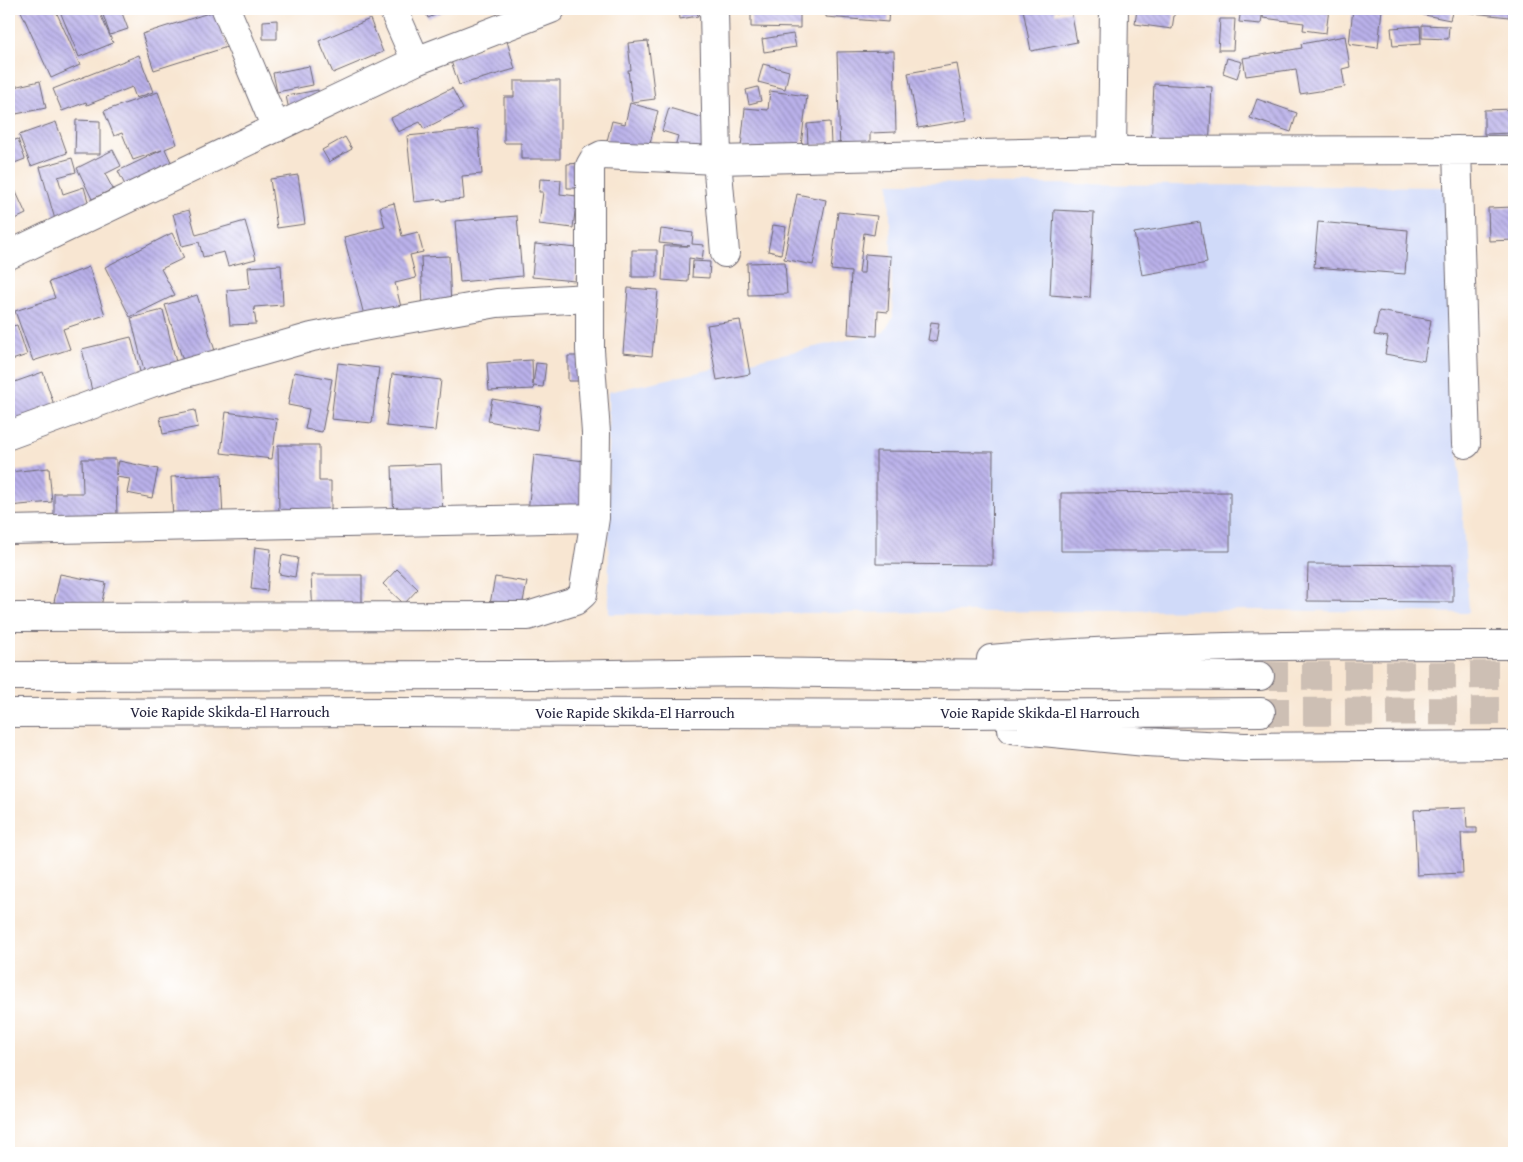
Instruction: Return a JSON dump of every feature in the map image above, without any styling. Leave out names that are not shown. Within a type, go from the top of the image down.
[{"type":"main road","points":[[226,9],[276,128]]},
{"type":"main road","points":[[393,9],[416,61]]},
{"type":"main road","points":[[9,255],[416,61],[552,9]]},
{"type":"main road","points":[[714,9],[717,160],[725,253]]},
{"type":"main road","points":[[1112,151],[1114,9]]},
{"type":"main road","points":[[1457,150],[1466,444]]},
{"type":"main road","points":[[9,617],[528,616],[575,601],[583,594],[595,518],[596,434],[590,350],[589,298],[590,166],[594,159],[602,156],[717,160],[1112,151],[1514,150]]},
{"type":"main road","points":[[9,435],[154,382],[312,337],[497,303],[589,298]]},
{"type":"main road","points":[[9,530],[595,518]]},
{"type":"main road","points":[[845,674],[1095,651],[1336,645],[1514,645]]},
{"type":"main road","points":[[9,676],[541,675],[729,672],[1260,676]]},
{"type":"main road","name":"Voie Rapide Skikda-El Harrouch","points":[[9,713],[1261,712]]},
{"type":"main road","points":[[852,713],[1146,742],[1253,747],[1514,745]]},
{"type":"shaded area","points":[[889,183],[1449,187],[1453,373],[1469,613],[1257,610],[609,614],[608,392],[884,332],[893,317]]},
{"type":"building","points":[[20,9],[55,9],[80,65],[51,78]]},
{"type":"building","points":[[59,9],[98,9],[113,43],[79,57]]},
{"type":"building","points":[[101,9],[133,9],[122,13],[128,29],[110,35]]},
{"type":"building","points":[[424,9],[449,9],[428,18]]},
{"type":"building","points":[[679,9],[696,9],[698,16],[680,19]]},
{"type":"building","points":[[751,9],[800,9],[800,28],[751,27]]},
{"type":"building","points":[[826,9],[889,9],[888,22],[826,17]]},
{"type":"building","points":[[1023,9],[1055,9],[1055,14],[1071,11],[1077,42],[1031,51]]},
{"type":"building","points":[[1137,9],[1175,9],[1172,29],[1135,24]]},
{"type":"building","points":[[1241,9],[1263,9],[1261,24],[1239,22]]},
{"type":"building","points":[[1264,9],[1329,9],[1326,33],[1303,30],[1304,23],[1263,18]]},
{"type":"building","points":[[1353,9],[1382,9],[1378,48],[1349,44]]},
{"type":"building","points":[[1421,9],[1453,9],[1450,20],[1420,14]]},
{"type":"building","points":[[1454,9],[1509,9],[1509,17],[1454,11]]},
{"type":"building","points":[[215,11],[227,47],[154,70],[142,34]]},
{"type":"building","points":[[370,19],[383,52],[333,73],[319,41]]},
{"type":"building","points":[[1220,19],[1235,19],[1233,50],[1218,50]]},
{"type":"building","points":[[277,20],[277,39],[263,39],[263,21]]},
{"type":"building","points":[[1422,25],[1449,26],[1448,39],[1422,38]]},
{"type":"building","points":[[1420,26],[1421,44],[1393,46],[1391,28]]},
{"type":"building","points":[[793,34],[796,47],[764,52],[762,39]]},
{"type":"building","points":[[1345,36],[1350,67],[1342,69],[1345,87],[1300,94],[1296,69],[1246,76],[1243,58],[1302,48],[1301,44]]},
{"type":"building","points":[[507,41],[515,69],[459,85],[450,58]]},
{"type":"building","points":[[648,41],[655,99],[632,102],[628,70],[631,70],[628,43]]},
{"type":"building","points":[[894,51],[896,132],[870,133],[870,152],[840,153],[837,52]]},
{"type":"building","points":[[139,55],[153,92],[136,98],[132,87],[87,105],[86,102],[62,111],[53,89]]},
{"type":"building","points":[[1227,58],[1242,62],[1237,78],[1223,73]]},
{"type":"building","points":[[763,64],[789,71],[785,89],[758,82]]},
{"type":"building","points":[[957,64],[967,120],[918,128],[908,73]]},
{"type":"building","points":[[309,66],[313,85],[277,92],[273,73]]},
{"type":"building","points":[[40,81],[46,108],[11,115],[9,88]]},
{"type":"building","points":[[514,81],[560,81],[560,159],[521,159],[521,143],[504,143],[504,97],[514,97]]},
{"type":"building","points":[[1154,84],[1212,87],[1209,149],[1151,146]]},
{"type":"building","points":[[758,87],[761,101],[749,104],[746,90]]},
{"type":"building","points":[[452,88],[463,109],[424,129],[420,122],[398,132],[391,118]]},
{"type":"building","points":[[318,90],[322,113],[291,119],[286,96]]},
{"type":"building","points":[[770,91],[807,96],[800,154],[741,147],[745,108],[768,110]]},
{"type":"building","points":[[158,92],[177,144],[165,149],[181,183],[125,185],[118,171],[162,150],[133,160],[122,133],[114,136],[104,111]]},
{"type":"building","points":[[1257,99],[1297,113],[1291,132],[1250,118]]},
{"type":"building","points":[[630,103],[658,111],[647,156],[606,145],[612,121],[625,124]]},
{"type":"building","points":[[669,108],[711,120],[700,158],[674,150],[678,136],[662,131]]},
{"type":"building","points":[[1514,109],[1514,133],[1484,134],[1484,110]]},
{"type":"building","points":[[76,120],[100,121],[100,154],[75,154]]},
{"type":"building","points":[[56,122],[67,153],[31,166],[19,135]]},
{"type":"building","points":[[830,122],[831,144],[808,146],[807,124]]},
{"type":"building","points":[[478,129],[482,174],[462,176],[464,199],[414,202],[407,136]]},
{"type":"building","points":[[345,137],[352,149],[329,162],[322,150]]},
{"type":"building","points":[[18,139],[25,159],[9,165],[9,142]]},
{"type":"building","points":[[113,150],[121,166],[105,174],[113,189],[92,199],[77,168]]},
{"type":"building","points":[[72,158],[76,172],[58,177],[63,194],[84,187],[95,226],[60,237],[40,167]]},
{"type":"building","points":[[581,163],[582,188],[567,188],[567,164]]},
{"type":"building","points":[[298,175],[305,224],[277,228],[270,179]]},
{"type":"building","points":[[540,179],[561,180],[560,194],[577,196],[573,228],[539,224],[543,192],[539,192]]},
{"type":"building","points":[[11,181],[26,214],[9,222],[9,182]]},
{"type":"building","points":[[797,194],[826,200],[813,265],[784,259]]},
{"type":"building","points":[[394,203],[402,236],[418,232],[423,252],[410,255],[416,278],[395,283],[403,315],[366,323],[344,237],[385,227],[380,207]]},
{"type":"building","points":[[1514,207],[1514,240],[1489,241],[1488,208]]},
{"type":"building","points":[[189,210],[196,235],[245,221],[256,259],[228,266],[224,252],[203,257],[199,242],[182,246],[173,214]]},
{"type":"building","points":[[1054,210],[1094,212],[1090,298],[1050,295]]},
{"type":"building","points":[[838,212],[877,216],[874,235],[864,233],[859,273],[864,273],[865,254],[891,256],[888,312],[878,311],[877,336],[848,334],[851,272],[831,270]]},
{"type":"building","points":[[517,216],[522,276],[460,282],[455,221]]},
{"type":"building","points":[[1200,222],[1207,263],[1142,275],[1134,233]]},
{"type":"building","points":[[1318,222],[1408,230],[1405,274],[1314,267]]},
{"type":"building","points":[[773,225],[786,227],[781,254],[768,251]]},
{"type":"building","points":[[661,229],[693,233],[692,244],[704,245],[702,260],[689,258],[688,282],[662,280],[664,246],[690,246],[659,243]]},
{"type":"building","points":[[13,230],[20,252],[9,256],[9,231]]},
{"type":"building","points":[[172,233],[184,258],[161,269],[175,295],[130,317],[105,267]]},
{"type":"building","points":[[535,244],[578,248],[575,281],[532,277]]},
{"type":"building","points":[[632,250],[657,250],[657,277],[632,277]]},
{"type":"building","points":[[449,256],[451,309],[423,310],[421,257]]},
{"type":"building","points":[[693,261],[710,262],[709,278],[692,277]]},
{"type":"building","points":[[785,262],[787,294],[748,295],[747,263]]},
{"type":"building","points":[[281,265],[283,305],[254,307],[256,324],[230,325],[227,290],[250,288],[248,267]]},
{"type":"building","points":[[89,267],[105,315],[63,329],[70,349],[33,361],[15,311],[55,298],[49,282]]},
{"type":"building","points":[[628,288],[658,290],[652,356],[623,353]]},
{"type":"building","points":[[197,295],[219,363],[187,373],[165,305]]},
{"type":"building","points":[[163,310],[178,370],[146,378],[131,318]]},
{"type":"building","points":[[1379,311],[1431,320],[1424,361],[1385,354],[1388,337],[1374,335]]},
{"type":"building","points":[[740,320],[750,374],[717,380],[707,325]]},
{"type":"building","points":[[931,322],[939,323],[936,342],[928,340]]},
{"type":"building","points":[[17,325],[27,355],[9,361],[9,327]]},
{"type":"building","points":[[131,337],[144,387],[94,399],[82,349]]},
{"type":"building","points":[[568,356],[587,356],[588,381],[568,381]]},
{"type":"building","points":[[532,360],[533,385],[536,363],[546,364],[543,387],[533,386],[534,389],[489,391],[487,363]]},
{"type":"building","points":[[338,363],[379,368],[372,423],[331,419]]},
{"type":"building","points":[[43,372],[60,423],[9,440],[9,384]]},
{"type":"building","points":[[294,372],[332,379],[322,432],[305,429],[309,409],[288,405]]},
{"type":"building","points":[[392,374],[441,380],[435,431],[386,426]]},
{"type":"building","points":[[492,399],[541,407],[537,430],[488,421]]},
{"type":"building","points":[[195,410],[198,427],[163,434],[160,417]]},
{"type":"building","points":[[226,412],[277,419],[272,459],[221,453]]},
{"type":"building","points":[[278,445],[319,445],[319,481],[331,481],[331,513],[279,514]]},
{"type":"building","points":[[876,451],[993,452],[992,565],[876,564]]},
{"type":"building","points":[[534,455],[593,462],[587,518],[528,512]]},
{"type":"building","points":[[82,459],[116,459],[116,475],[119,461],[158,469],[152,498],[127,493],[130,479],[116,477],[117,515],[54,516],[54,493],[83,493]]},
{"type":"building","points":[[441,464],[443,517],[394,523],[392,466]]},
{"type":"building","points":[[49,468],[52,502],[9,506],[9,472]]},
{"type":"building","points":[[221,475],[223,519],[173,521],[171,477]]},
{"type":"building","points":[[1230,492],[1230,551],[1061,551],[1061,493]]},
{"type":"building","points":[[255,547],[271,549],[267,591],[251,589]]},
{"type":"building","points":[[282,555],[298,558],[295,577],[279,574]]},
{"type":"building","points":[[1308,564],[1453,565],[1453,602],[1307,601]]},
{"type":"building","points":[[397,569],[418,589],[404,604],[383,584]]},
{"type":"building","points":[[60,574],[106,583],[97,625],[56,617],[59,603],[54,602]]},
{"type":"building","points":[[311,575],[362,575],[362,616],[313,616]]},
{"type":"building","points":[[495,577],[527,582],[518,626],[487,620]]},
{"type":"building","points":[[1466,808],[1467,828],[1477,828],[1477,833],[1461,833],[1463,873],[1417,875],[1414,810]]},
{"type":"tunnel","points":[[1260,676],[1514,675]]},
{"type":"tunnel","points":[[1261,712],[1514,711]]}]
